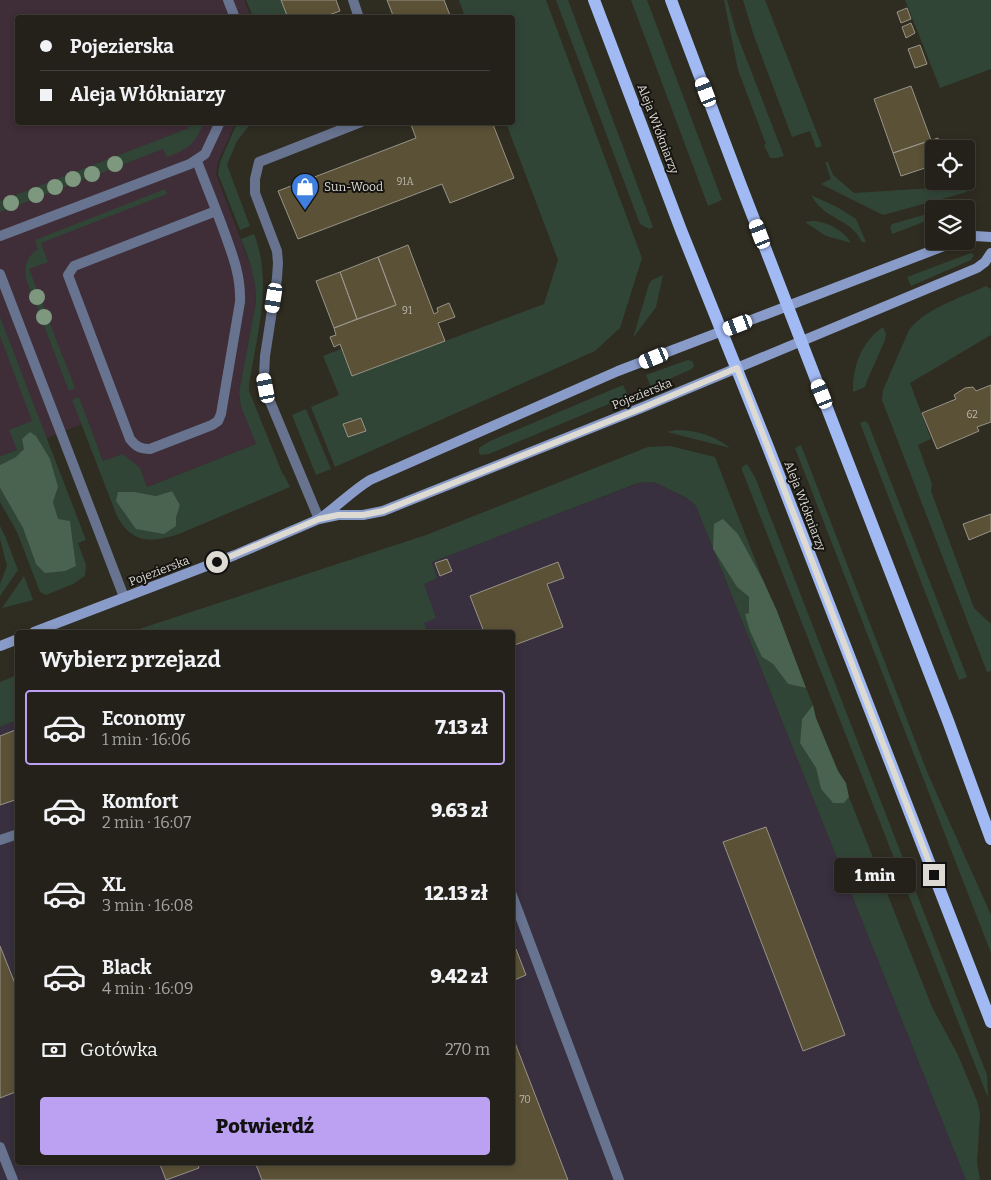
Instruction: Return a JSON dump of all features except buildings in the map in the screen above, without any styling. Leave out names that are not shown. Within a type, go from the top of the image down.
[{"type":"main road","name":"Aleja Włókniarzy","points":[[594,0],[678,223],[737,368],[991,1022]]},
{"type":"main road","points":[[671,0],[938,694],[991,839]]},
{"type":"street","points":[[975,236],[991,237]]},
{"type":"street","name":"Pojezierska","points":[[319,519],[335,508],[354,490],[370,480],[610,375],[934,250]]},
{"type":"street","name":"Pojezierska","points":[[39,630],[235,554],[319,519],[338,515],[363,515],[383,511],[642,408],[977,268],[985,262],[991,253]]},
{"type":"street","points":[[0,646],[15,640]]},
{"type":"lane","points":[[228,0],[234,15]]},
{"type":"lane","points":[[353,0],[358,15]]},
{"type":"lane","points":[[0,236],[197,161],[211,144],[219,125]]},
{"type":"lane","points":[[319,519],[268,399],[264,376],[265,356],[278,263],[277,251],[255,193],[255,179],[259,162],[353,125]]},
{"type":"lane","points":[[197,161],[216,211],[238,273],[241,293],[221,414],[218,421],[212,425],[150,449],[143,449],[135,445],[130,439],[68,275],[74,266],[216,211]]},
{"type":"lane","points":[[0,274],[124,597]]},
{"type":"lane","points":[[0,840],[15,835]]},
{"type":"lane","points":[[515,903],[619,1180]]},
{"type":"lane","points":[[0,1147],[13,1180]]},
{"type":"shaded area","points":[[0,0],[244,0],[250,15],[15,15],[15,125],[234,125],[218,162],[216,174],[254,275],[256,302],[239,392],[241,407],[256,444],[147,487],[140,468],[103,461],[88,422],[0,456]]},
{"type":"shaded area","points":[[654,482],[687,498],[696,506],[966,1180],[0,1180],[0,727],[15,721],[15,1165],[515,1165],[515,630],[252,630],[639,483]]},
{"type":"green space","points":[[246,0],[281,0],[287,15],[252,15]]},
{"type":"green space","points":[[459,0],[546,0],[642,258],[620,328],[595,351],[335,467],[311,407],[339,395],[323,356],[341,349],[352,376],[544,304],[558,260],[507,125],[515,125],[515,15],[464,15]]},
{"type":"green space","points":[[556,0],[568,0],[653,227],[649,229],[640,224]]},
{"type":"green space","points":[[631,0],[647,0],[722,200],[708,206]]},
{"type":"green space","points":[[724,0],[727,0],[736,32],[784,156],[770,158],[764,145],[766,144],[738,70]]},
{"type":"green space","points":[[743,0],[765,0],[822,146],[816,148],[810,131],[792,137],[754,36]]},
{"type":"green space","points":[[905,0],[991,0],[991,69],[940,88]]},
{"type":"green space","points":[[188,125],[203,125],[194,141],[180,152],[167,157],[163,149],[0,212],[0,201],[189,128]]},
{"type":"green space","points":[[236,125],[249,125],[237,141],[227,165],[250,226],[240,230],[218,174],[220,162]]},
{"type":"green space","points":[[825,162],[828,162],[833,175],[854,193],[925,189],[966,190],[967,192],[938,200],[925,200],[925,204],[883,215],[821,184],[831,179]]},
{"type":"green space","points":[[165,189],[167,194],[41,243],[48,262],[29,269],[75,388],[69,391],[26,279],[25,270],[27,262],[38,249],[35,240]]},
{"type":"green space","points":[[811,195],[837,207],[856,219],[866,242],[862,242],[851,228],[823,210]]},
{"type":"green space","points":[[925,215],[925,221],[892,234],[890,227],[892,224]]},
{"type":"green space","points":[[817,221],[834,228],[851,243],[826,236],[805,222]]},
{"type":"green space","points":[[254,234],[260,252],[263,290],[262,309],[249,391],[283,475],[290,487],[179,534],[160,539],[144,539],[129,532],[117,516],[72,400],[79,397],[103,461],[123,454],[140,468],[147,487],[256,444],[241,407],[239,392],[256,302],[252,270],[241,239]],"holes":[[[172,491],[180,505],[176,526],[135,492],[156,496]]]},
{"type":"green space","points":[[971,253],[974,255],[971,260],[911,286],[907,277]]},
{"type":"green space","points":[[663,275],[656,307],[633,338],[649,284],[652,280]]},
{"type":"green space","points":[[986,286],[991,289],[991,335],[910,383],[931,439],[918,445],[932,484],[931,491],[974,608],[991,624],[991,671],[987,672],[882,400],[883,390],[909,330],[916,322],[955,299]]},
{"type":"green space","points":[[0,317],[86,540],[78,543],[86,565],[85,576],[73,584],[46,595],[40,592],[17,532],[0,502],[0,488],[23,528],[36,564],[76,566],[70,521],[58,520],[53,502],[58,487],[24,449],[17,457],[0,465],[0,456],[17,450],[9,430],[32,421],[0,336]]},
{"type":"green space","points":[[883,327],[886,334],[885,340],[865,387],[853,392],[854,373],[860,355],[869,340]]},
{"type":"green space","points":[[688,360],[692,361],[694,365],[692,369],[651,387],[646,375]]},
{"type":"green space","points":[[623,385],[628,396],[489,454],[481,455],[479,453],[479,448],[490,441]]},
{"type":"green space","points":[[306,409],[331,469],[316,475],[292,415]]},
{"type":"green space","points":[[865,421],[868,423],[967,677],[959,680],[860,423]]},
{"type":"green space","points":[[676,430],[704,434],[730,448],[667,432]]},
{"type":"green space","points":[[30,432],[36,436],[50,459],[58,487],[53,502],[58,519],[70,521],[76,566],[65,571],[45,573],[36,564],[23,528],[0,488],[0,465],[16,457],[24,449],[22,439]]},
{"type":"green space","points":[[801,445],[928,774],[991,915],[991,953],[795,448]]},
{"type":"green space","points":[[670,446],[715,457],[763,580],[738,534],[737,587],[749,597],[750,613],[745,614],[762,657],[773,664],[788,684],[806,688],[813,705],[802,719],[800,743],[816,768],[821,789],[833,803],[844,803],[849,797],[932,1007],[958,1055],[977,1101],[980,1113],[977,1163],[980,1180],[966,1180],[696,506],[687,498],[654,482],[638,483],[432,562],[437,578],[424,584],[436,618],[424,623],[427,630],[136,630],[426,535],[648,447]]},
{"type":"green space","points":[[747,464],[755,477],[987,1075],[988,1098],[742,470],[742,467]]},
{"type":"green space","points":[[172,491],[180,505],[176,526],[164,534],[136,529],[116,501],[118,492],[135,492],[156,496]]},
{"type":"green space","points":[[723,519],[738,534],[763,580],[777,611],[806,688],[788,684],[773,664],[762,657],[750,631],[745,614],[749,613],[749,597],[737,587],[713,549],[714,524]]},
{"type":"green space","points":[[0,526],[18,570],[0,596],[0,584],[7,566],[0,539]]},
{"type":"green space","points":[[24,576],[33,600],[2,608]]},
{"type":"green space","points":[[15,676],[15,721],[0,727],[0,682]]},
{"type":"green space","points":[[813,705],[816,718],[838,771],[846,783],[849,797],[844,803],[833,803],[821,789],[816,768],[800,743],[802,719]]},
{"type":"place","name":"Sun-Wood","points":[[305,211]]},
{"type":"route","points":[[217,562],[319,519],[338,515],[363,515],[383,511],[642,408],[737,368],[934,875]]}]
